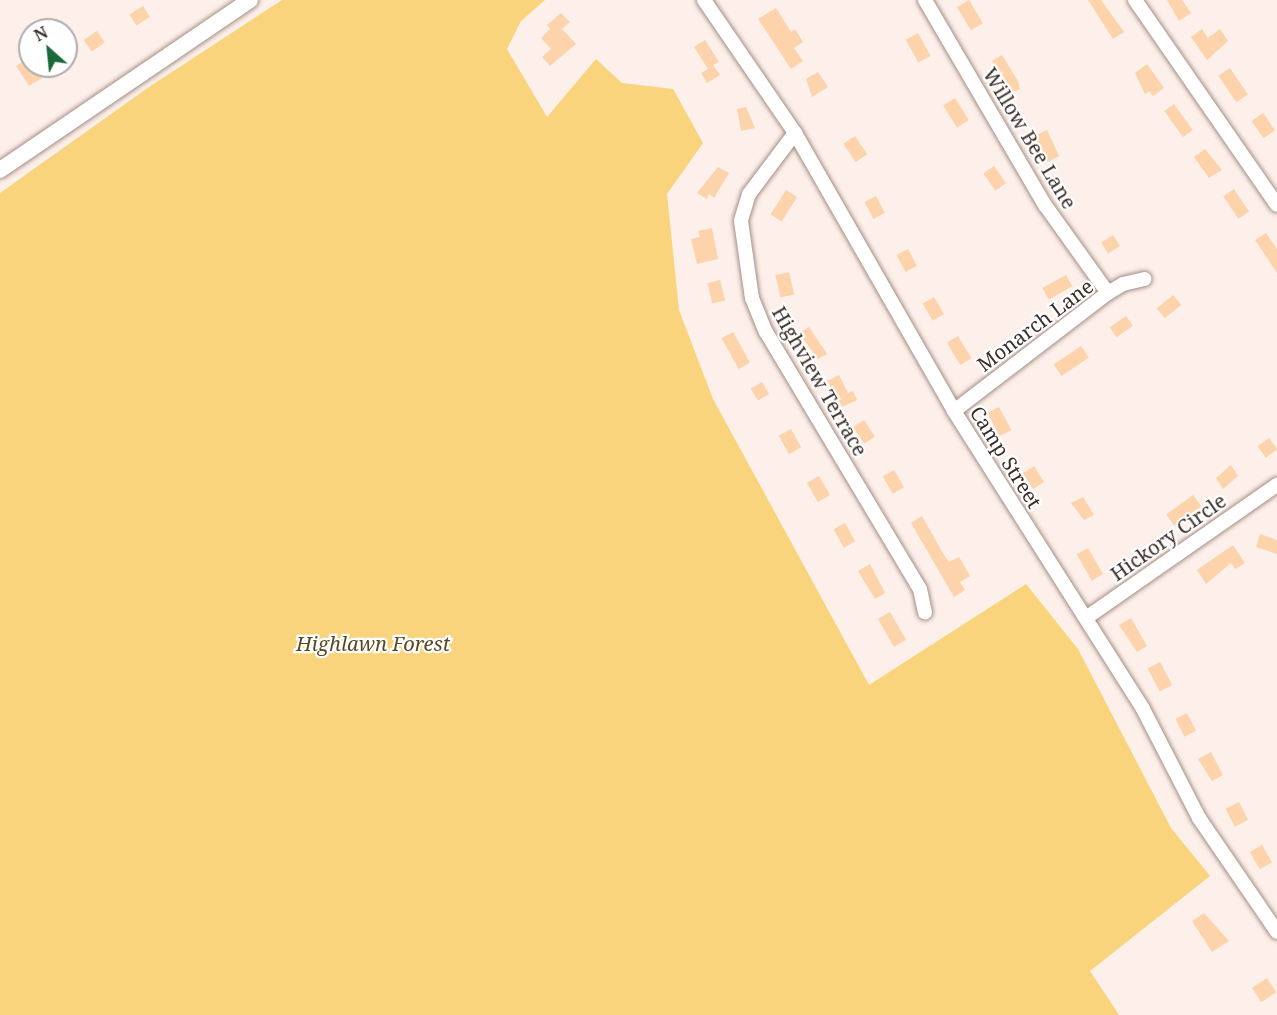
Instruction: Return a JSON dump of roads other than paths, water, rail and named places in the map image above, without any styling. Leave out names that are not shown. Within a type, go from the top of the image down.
[{"type":"main road","points":[[0,170],[250,0]]},
{"type":"street","name":"Camp Street","points":[[704,0],[795,133],[954,411],[1148,718],[1199,818],[1277,932]]},
{"type":"street","name":"Willow Bee Lane","points":[[925,0],[1046,205],[1108,294]]},
{"type":"street","points":[[1136,0],[1277,204]]},
{"type":"street","name":"Highview Terrace","points":[[795,133],[749,194],[741,221],[752,298],[766,332],[920,589],[925,612]]},
{"type":"street","name":"Monarch Lane","points":[[954,411],[1108,294],[1123,284],[1144,279]]},
{"type":"street","name":"Hickory Circle","points":[[1086,618],[1276,488]]},
{"type":"park label","name":"Highlawn Forest","points":[[373,643]]}]
